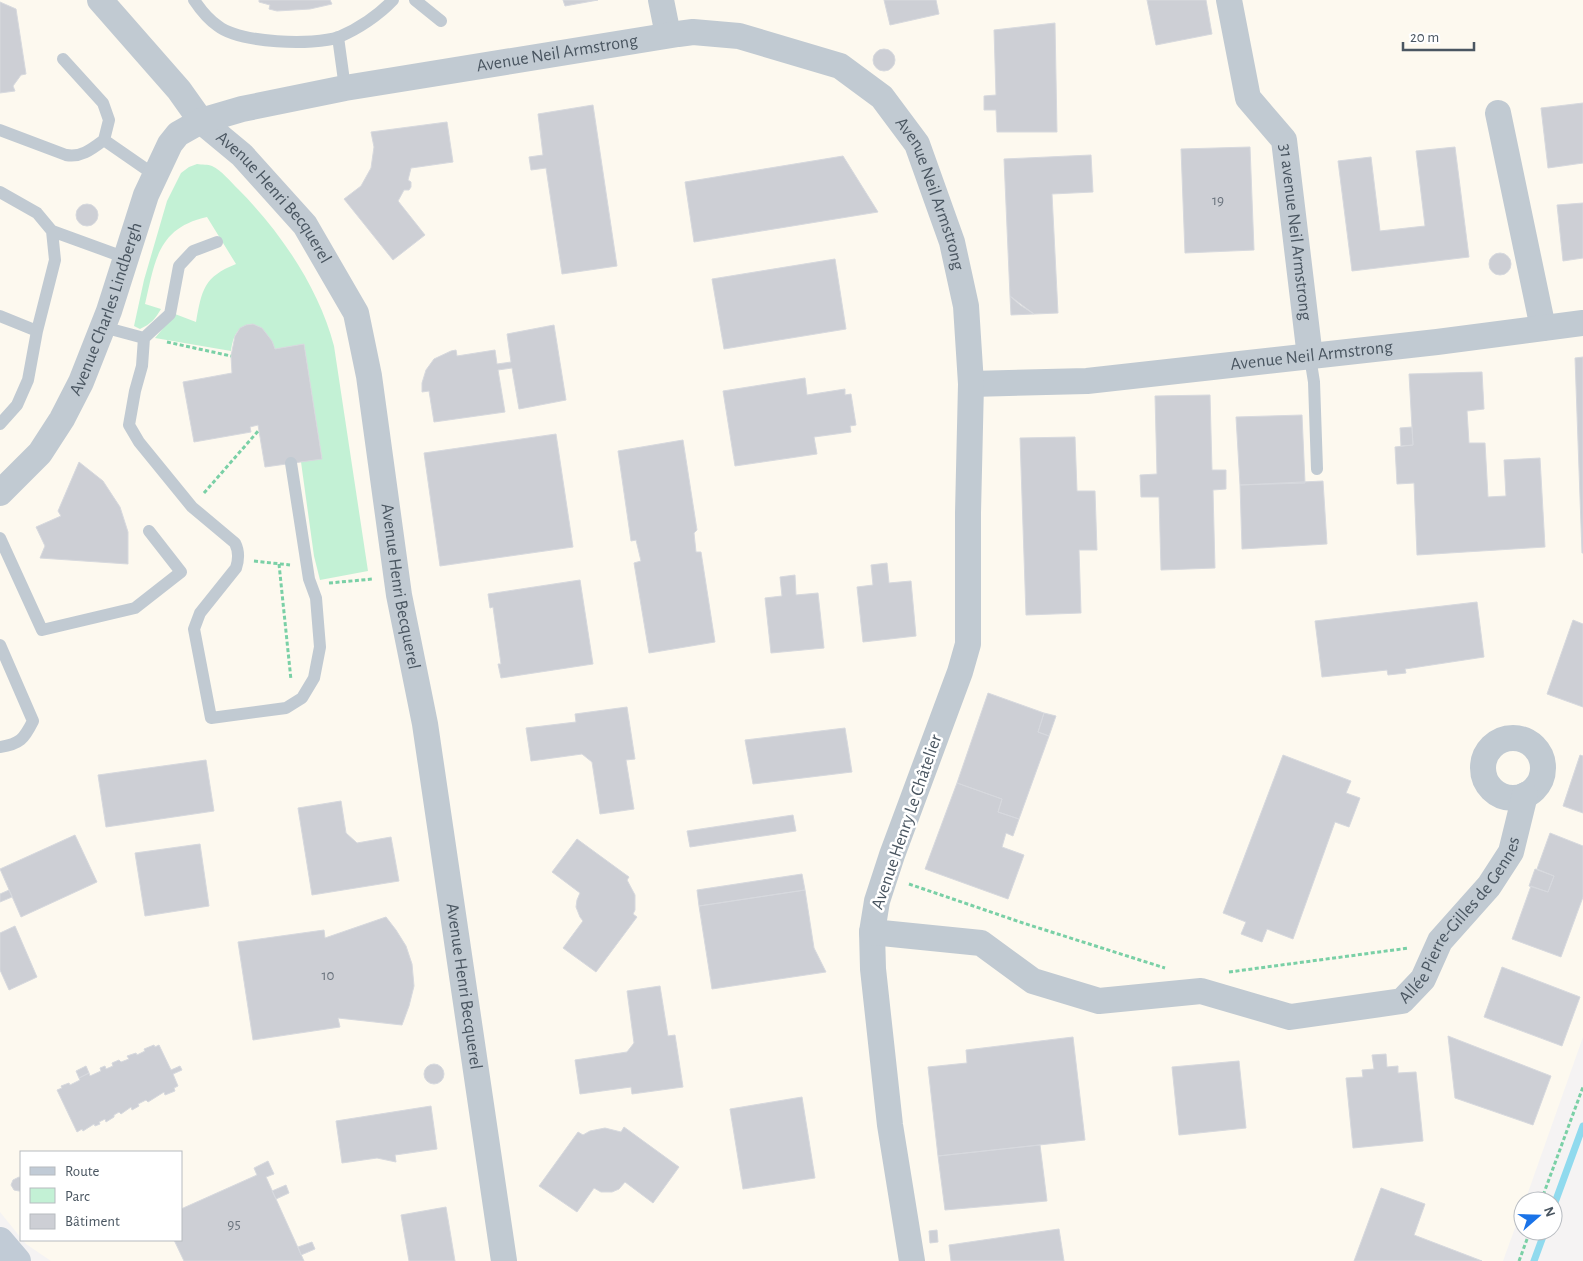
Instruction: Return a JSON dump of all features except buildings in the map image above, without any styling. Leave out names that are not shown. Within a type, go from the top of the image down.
[{"type":"street","name":"Avenue Henri Becquerel","points":[[100,0],[179,90],[201,121],[242,155],[305,225],[356,313],[368,376],[399,595],[425,724],[504,1261]]},
{"type":"street","points":[[661,0],[668,35]]},
{"type":"street","name":"31 avenue Neil Armstrong","points":[[1229,0],[1248,98],[1284,140],[1310,357]]},
{"type":"street","name":"Avenue Neil Armstrong","points":[[201,121],[242,110],[345,88],[668,35],[693,32],[739,36],[840,66],[882,97],[917,144],[952,242],[966,306],[971,384],[1081,382],[1310,357],[1583,323]]},
{"type":"street","points":[[1498,113],[1543,328]]},
{"type":"street","name":"Avenue Charles Lindbergh","points":[[0,493],[40,453],[62,419],[81,382],[103,327],[146,195],[170,144],[178,134],[201,121]]},
{"type":"street","name":"Avenue Henry Le Châtelier","points":[[912,1261],[890,1125],[873,969],[872,932],[877,901],[885,876],[960,672],[968,644],[968,513],[971,384]]},
{"type":"street","name":"Allée Pierre-Gilles de Gennes","points":[[872,932],[981,943],[1032,981],[1099,1001],[1201,991],[1290,1016],[1402,1001],[1423,979],[1438,944],[1489,886],[1510,852],[1525,795]]},
{"type":"street","points":[[0,1240],[17,1261]]},
{"type":"lane","points":[[194,0],[218,27],[244,37],[272,42],[308,42],[338,37],[364,23],[393,0]]},
{"type":"lane","points":[[415,0],[441,21]]},
{"type":"lane","points":[[338,37],[345,88]]},
{"type":"lane","points":[[0,130],[76,157],[91,150],[104,140],[109,120],[103,103],[63,59]]},
{"type":"lane","points":[[104,140],[156,176]]},
{"type":"lane","points":[[0,192],[37,213],[52,231],[126,258]]},
{"type":"lane","points":[[0,424],[17,405],[28,380],[37,331],[55,260],[52,231]]},
{"type":"lane","points":[[217,242],[193,251],[179,266],[170,314],[144,338],[142,366],[129,425],[139,442],[192,507],[235,543],[238,549],[239,560],[236,568],[200,614],[194,629],[212,718],[286,708],[302,698],[314,678],[320,647],[316,598],[308,573],[291,463]]},
{"type":"lane","points":[[0,316],[37,331]]},
{"type":"lane","points":[[103,327],[144,338]]},
{"type":"lane","points":[[1310,357],[1314,382],[1317,468]]},
{"type":"lane","points":[[0,538],[42,630],[135,608],[181,572],[149,531]]},
{"type":"lane","points":[[0,645],[33,721],[25,737],[14,745],[0,747]]},
{"type":"path","points":[[144,338],[231,356]]},
{"type":"path","points":[[192,507],[259,430]]},
{"type":"path","points":[[239,560],[279,564],[308,573],[322,583],[398,578]]},
{"type":"path","points":[[279,564],[293,704]]},
{"type":"path","points":[[885,876],[1022,923],[1166,969]]},
{"type":"path","points":[[1222,973],[1438,944]]},
{"type":"path","points":[[1545,1191],[1583,1088]]},
{"type":"path","points":[[1519,1261],[1526,1241]]},
{"type":"shaded area","points":[[0,0],[1583,0],[1583,1037],[1529,1191],[1513,1191],[1513,1234],[1503,1261],[51,1261],[24,1241],[182,1241],[182,1151],[20,1151],[20,1237],[0,1212]]},
{"type":"green space","points":[[197,164],[210,165],[219,171],[254,205],[283,242],[319,303],[334,346],[368,571],[320,580],[314,556],[301,462],[322,458],[304,344],[275,349],[253,324],[240,329],[233,341],[231,351],[155,338],[175,314],[196,322],[200,301],[206,286],[217,274],[236,264],[207,217],[190,222],[168,238],[156,261],[145,304],[161,309],[147,325],[140,329],[134,326],[144,280],[167,201],[181,173]]},
{"type":"waterway","points":[[1559,1191],[1583,1126]]},
{"type":"waterway","points":[[1534,1261],[1541,1241]]}]
